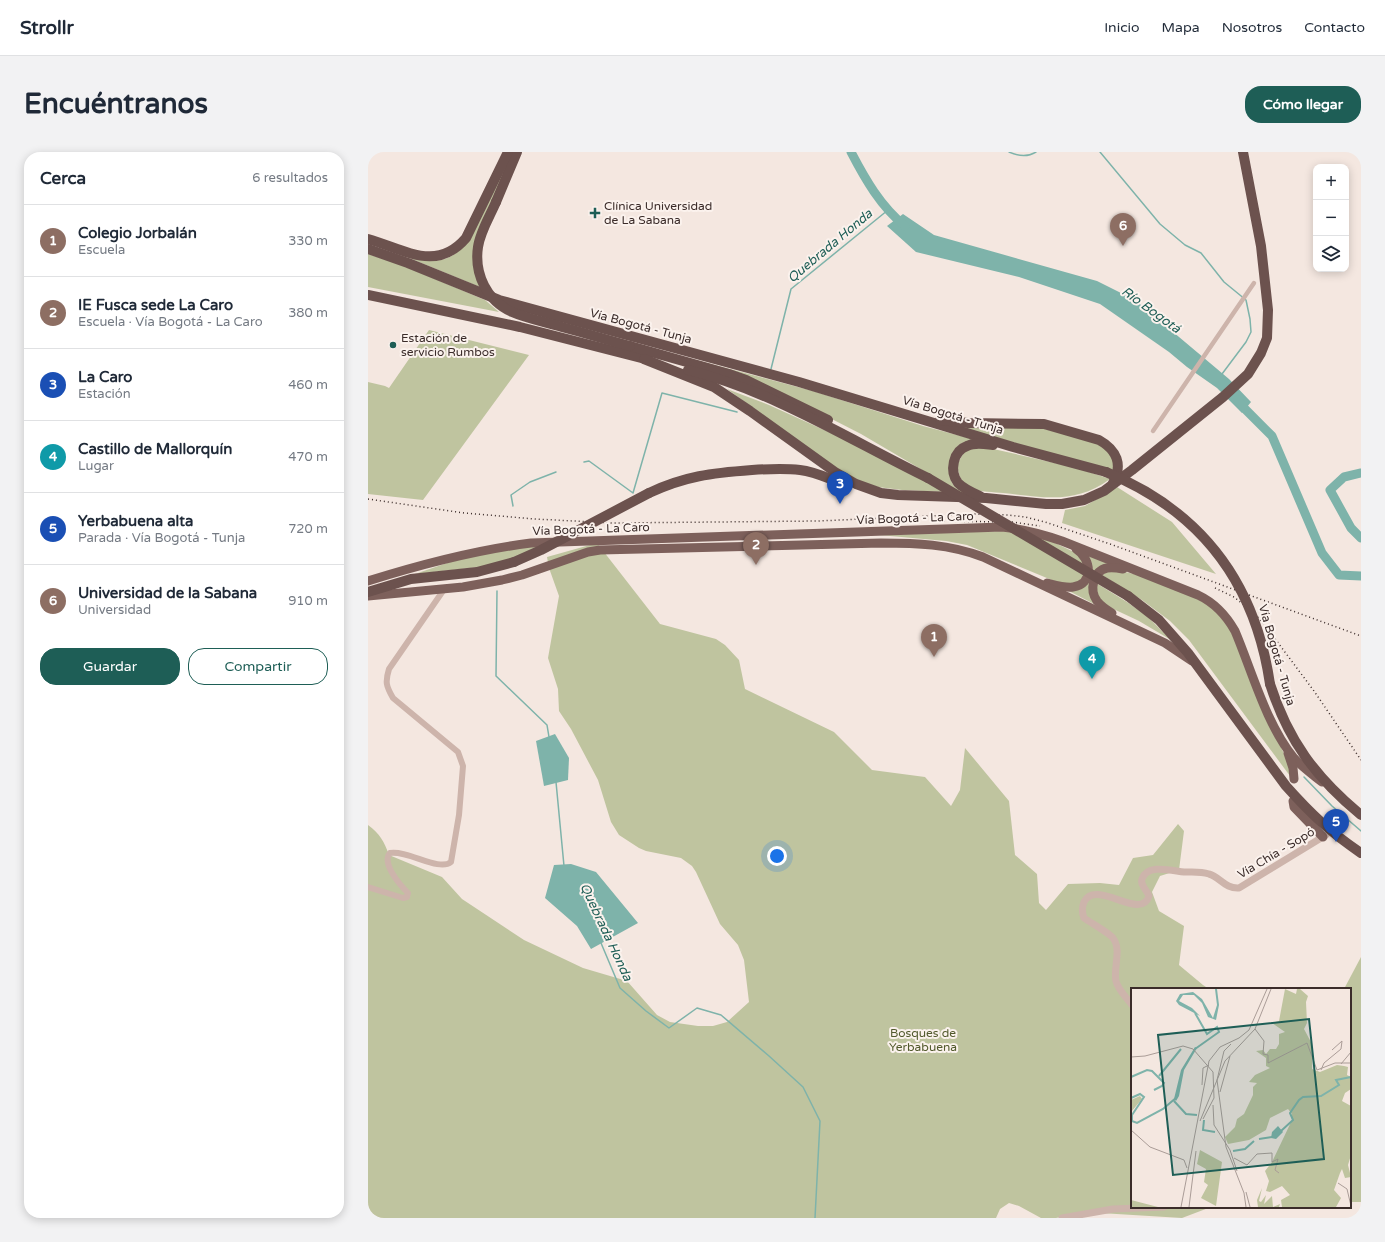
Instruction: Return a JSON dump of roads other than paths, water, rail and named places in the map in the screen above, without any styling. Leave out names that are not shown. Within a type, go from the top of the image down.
[{"type":"highway","points":[[368,239],[426,257],[439,256],[452,251],[466,238],[508,152]]},
{"type":"highway","points":[[517,152],[480,237],[478,246],[477,259],[481,281],[494,300],[503,307],[521,316],[729,374],[761,386],[863,438],[1128,596],[1159,620],[1198,666],[1286,786],[1310,812],[1327,835],[1361,853]]},
{"type":"highway","points":[[508,175],[521,152]]},
{"type":"highway","points":[[368,592],[411,579],[477,572],[514,562],[541,550],[649,493],[664,486],[691,477],[778,469],[801,470],[831,478],[851,486],[881,493],[908,496],[986,498],[1046,504],[1062,504],[1084,500],[1099,493],[1132,470],[1223,397],[1253,368],[1261,353],[1267,338],[1269,317],[1263,259],[1243,152]]},
{"type":"highway","name":"Vía Bogotá - Tunja","points":[[368,249],[408,263],[498,300],[799,382],[1013,446],[1106,472],[1142,489],[1165,503],[1191,524],[1218,554],[1240,588],[1257,625],[1264,650],[1270,684],[1281,716],[1298,747],[1318,774],[1361,815]]},
{"type":"highway","points":[[368,296],[520,327],[710,376],[754,392],[847,436],[928,478]]},
{"type":"highway","points":[[644,359],[714,387],[835,472],[856,484],[881,493]]},
{"type":"highway","points":[[886,408],[951,421],[1044,424],[1094,438],[1106,444],[1116,457],[1118,471],[1112,485]]},
{"type":"highway","points":[[986,498],[974,493],[959,483],[954,476],[953,468],[956,455],[966,446],[972,444],[1013,446]]},
{"type":"main road","name":"Vía Bogotá - La Caro","points":[[368,581],[421,565],[473,552],[547,542],[1002,527],[1032,532],[1062,541],[1198,595],[1218,608],[1235,631],[1260,695],[1279,735],[1295,759],[1343,799]]},
{"type":"main road","points":[[1034,581],[1074,587],[1079,585],[1084,580],[1088,574],[1088,561],[1079,551],[1062,541]]},
{"type":"main road","name":"Vía Bogotá - La Caro","points":[[368,596],[463,587],[502,580],[522,575],[582,553],[600,550],[881,543],[922,544],[955,548],[983,557],[1165,643],[1198,666]]},
{"type":"main road","points":[[1128,625],[1097,601],[1093,591],[1093,584],[1097,574],[1102,570],[1115,567],[1168,584]]},
{"type":"main road","points":[[1279,735],[1292,763],[1294,779]]},
{"type":"main road","points":[[1293,801],[1294,807],[1327,835]]},
{"type":"street","points":[[1154,431],[1254,283]]},
{"type":"street","points":[[368,887],[403,898],[407,897],[408,893],[396,878],[387,862],[387,856],[390,853],[399,852],[432,864],[448,865],[451,862],[458,816],[463,766],[458,752],[393,698],[388,689],[386,679],[389,669],[445,588]]},
{"type":"street","name":"Vía Chía - Sopó","points":[[1131,1004],[1116,981],[1116,944],[1109,935],[1084,918],[1082,909],[1085,900],[1095,895],[1106,896],[1133,904],[1143,904],[1149,896],[1143,885],[1142,878],[1146,873],[1154,870],[1202,872],[1211,874],[1230,887],[1239,888],[1327,835]]},
{"type":"street","points":[[1062,1218],[1118,1209],[1141,1208]]},
{"type":"water","points":[[903,214],[934,235],[1097,281],[1135,300],[1229,379],[1251,402],[1242,413],[1217,388],[1169,352],[1100,304],[1019,277],[916,252],[887,226]]},
{"type":"water","points":[[555,734],[569,758],[568,780],[544,786],[536,741]]},
{"type":"water","points":[[571,864],[596,872],[638,923],[591,949],[577,926],[545,898],[554,865]]},
{"type":"waterway","name":"Río Bogotá","points":[[851,152],[881,201],[905,226]]},
{"type":"waterway","points":[[1009,152],[1023,155],[1030,155],[1036,152]]},
{"type":"waterway","points":[[1100,152],[1160,224],[1185,245],[1201,253],[1224,282],[1246,300],[1251,332],[1246,342],[1222,374]]},
{"type":"waterway","name":"Quebrada Honda","points":[[771,369],[791,289],[888,210]]},
{"type":"waterway","name":"Quebrada Honda","points":[[584,462],[589,461],[633,493],[662,393],[737,412]]},
{"type":"waterway","name":"Río Bogotá","points":[[1238,400],[1272,436],[1322,553],[1339,575],[1361,576]]},
{"type":"waterway","name":"Quebrada Honda","points":[[513,506],[511,495],[530,482],[556,472]]},
{"type":"waterway","name":"Río Bogotá","points":[[1361,473],[1344,477],[1330,490],[1351,528],[1361,538]]},
{"type":"waterway","name":"Quebrada Honda","points":[[497,591],[496,676],[547,725],[549,737]]},
{"type":"waterway","points":[[1304,777],[1332,806],[1361,831]]},
{"type":"waterway","name":"Quebrada Honda","points":[[556,782],[564,866]]},
{"type":"waterway","name":"Quebrada Honda","points":[[601,943],[620,988],[646,1011],[669,1028],[697,1008],[721,1015],[803,1087],[820,1121],[815,1218]]},
{"type":"railway","points":[[368,499],[464,513],[535,519],[613,523],[818,521],[973,514],[1025,517],[1045,522],[1110,544],[1361,636]]},
{"type":"railway","points":[[936,521],[1012,522],[1040,526]]},
{"type":"railway","points":[[1215,588],[1234,597],[1254,613],[1264,624],[1314,691],[1361,760]]},
{"type":"place","name":"Clínica Universidad de La Sabana","points":[[595,213]]},
{"type":"place","name":"Universidad de la Sabana","points":[[1123,246]]},
{"type":"place","name":"Estación de servicio Rumbos","points":[[393,345]]},
{"type":"place","name":"La Caro","points":[[840,504]]},
{"type":"place","name":"IE Fusca sede La Caro","points":[[756,565]]},
{"type":"place","name":"Colegio Jorbalán","points":[[934,657]]},
{"type":"place","name":"Castillo de Mallorquín","points":[[1092,679]]},
{"type":"place","name":"Yerbabuena alta","points":[[1336,842]]},
{"type":"park label","name":"Bosques de Yerbabuena","points":[[923,1040]]}]
